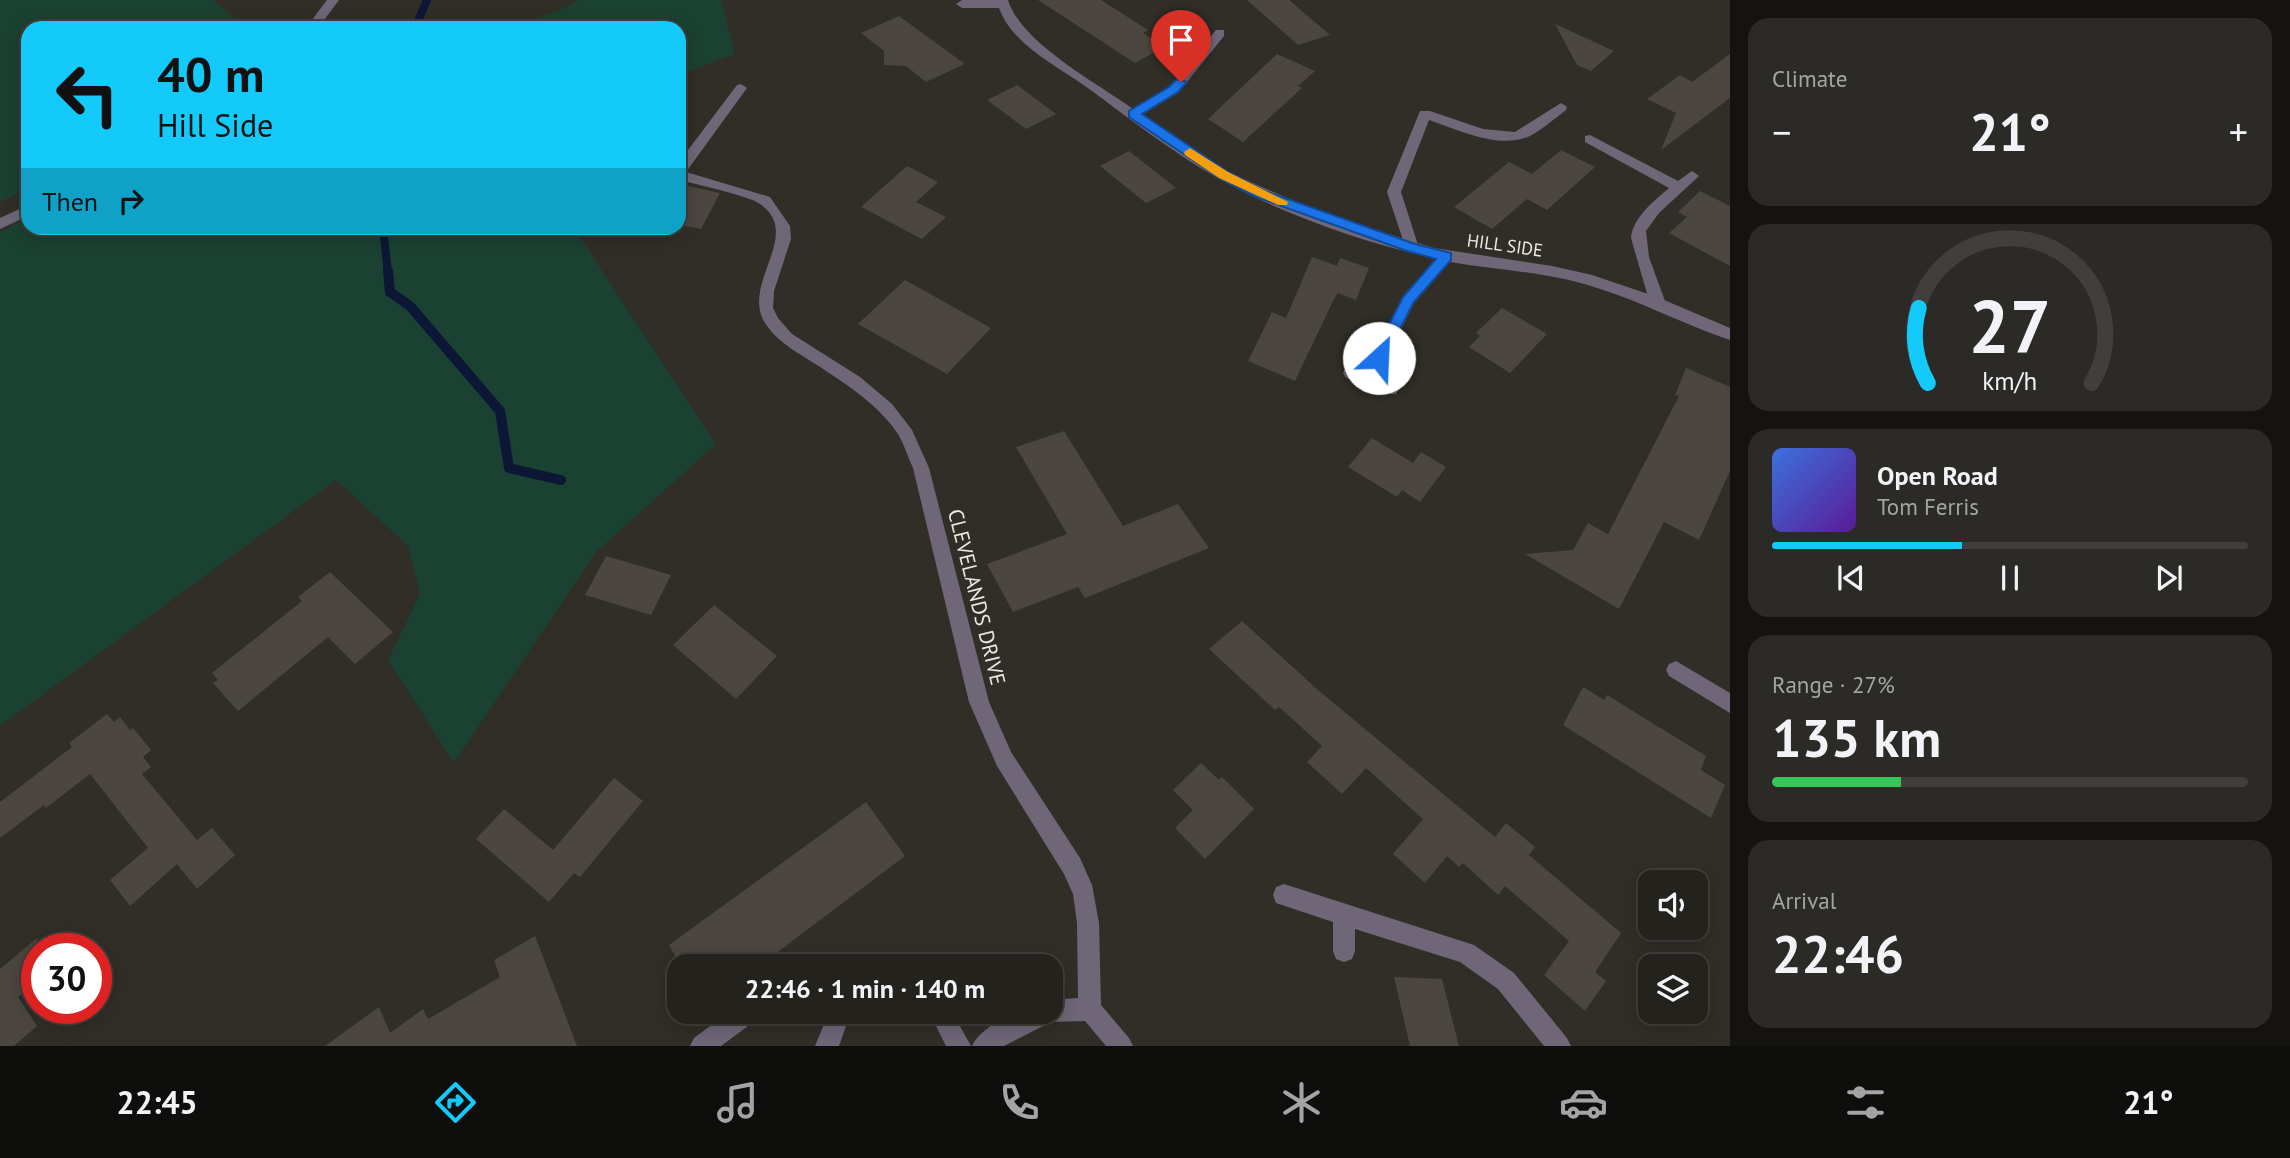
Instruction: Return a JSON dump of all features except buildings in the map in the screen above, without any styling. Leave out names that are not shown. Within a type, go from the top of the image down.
[{"type":"street","points":[[317,21],[333,0]]},
{"type":"street","name":"HILL SIDE","points":[[962,4],[1003,2],[1007,18],[1045,52],[1223,175],[1261,194],[1412,248],[1446,257],[1535,268],[1574,276],[1658,304],[1730,334]]},
{"type":"street","points":[[1134,114],[1174,90],[1219,33]]},
{"type":"street","points":[[686,163],[741,88]]},
{"type":"street","points":[[1412,248],[1394,192],[1424,114],[1497,135],[1514,136],[1530,130],[1561,107]]},
{"type":"street","points":[[1590,139],[1679,187]]},
{"type":"street","name":"CLEVELANDS DRIVE","points":[[686,175],[765,200],[783,226],[784,239],[767,291],[765,308],[772,322],[787,338],[833,366],[886,409],[904,430],[921,468],[979,702],[1004,759],[1072,866],[1084,893],[1088,923],[1090,1009]]},
{"type":"street","points":[[1658,304],[1640,246],[1639,232],[1645,220],[1692,176]]},
{"type":"street","points":[[0,224],[21,213]]},
{"type":"street","points":[[1369,381],[1408,300],[1446,257]]},
{"type":"street","points":[[1351,373],[1390,390]]},
{"type":"street","points":[[1676,670],[1727,695]]},
{"type":"street","points":[[1284,895],[1466,953],[1506,981],[1559,1046]]},
{"type":"street","points":[[1344,914],[1344,951]]},
{"type":"street","points":[[1063,1010],[1090,1009],[1121,1046]]},
{"type":"street","points":[[702,1046],[732,1024]]},
{"type":"street","points":[[827,1046],[833,1024]]},
{"type":"street","points":[[947,1024],[959,1046]]},
{"type":"street","points":[[984,1046],[1020,1024]]},
{"type":"green space","points":[[0,0],[213,0],[238,21],[21,21],[21,192],[0,202]]},
{"type":"green space","points":[[580,0],[721,0],[735,54],[686,72],[686,21],[527,21]]},
{"type":"green space","points":[[21,221],[21,235],[579,235],[716,444],[595,553],[454,763],[388,660],[420,594],[408,546],[336,480],[0,726],[0,232]]},
{"type":"waterway","points":[[418,21],[427,0]]},
{"type":"waterway","points":[[384,235],[388,273]]},
{"type":"waterway","points":[[388,271],[390,292],[410,306],[500,411],[509,468],[561,480]]},
{"type":"slow traffic","points":[[1190,152],[1223,175],[1282,202]]},
{"type":"route","points":[[1181,82],[1174,90],[1134,114],[1223,175],[1261,194],[1412,248],[1446,257],[1408,300],[1379,358]]}]
